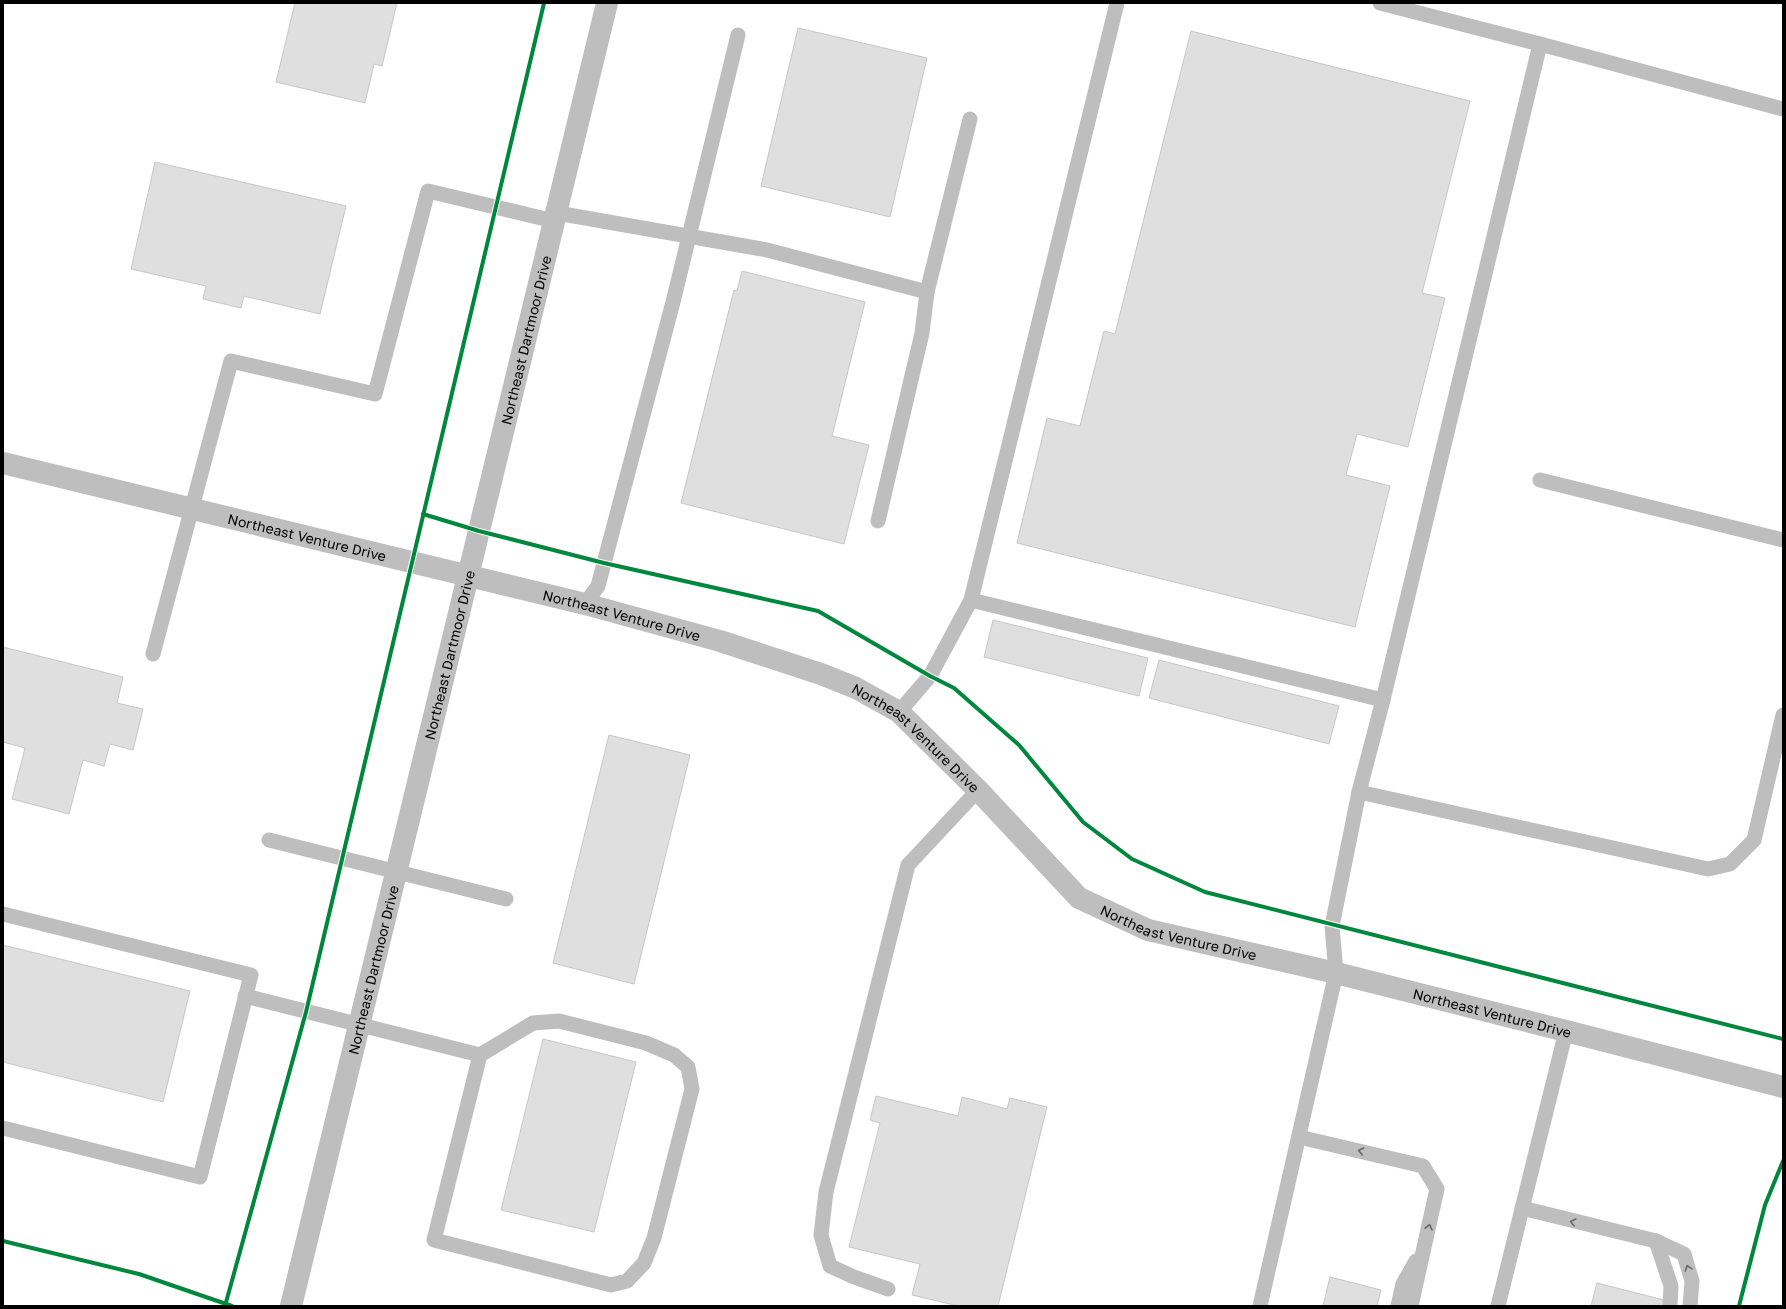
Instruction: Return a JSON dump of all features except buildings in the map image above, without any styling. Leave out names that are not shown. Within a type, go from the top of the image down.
[{"type":"street","name":"Northeast Dartmoor Drive","points":[[291,1306],[607,3]]},
{"type":"street","name":"Northeast Venture Drive","points":[[3,463],[585,604],[720,641],[821,674],[856,688],[899,712],[978,790],[1079,898],[1148,930],[1336,973],[1783,1087]]},
{"type":"lane","points":[[899,712],[930,676],[971,600],[1117,3]]},
{"type":"lane","points":[[1380,3],[1783,108]]},
{"type":"lane","points":[[585,604],[598,586],[689,236],[738,35]]},
{"type":"lane","points":[[1260,1306],[1336,973],[1332,926],[1359,792],[1383,700],[1540,44]]},
{"type":"lane","points":[[878,521],[922,333],[927,292],[970,119]]},
{"type":"lane","points":[[153,654],[231,361],[375,394],[428,191],[556,217],[689,236],[766,250],[927,292]]},
{"type":"lane","points":[[1540,480],[1783,540]]},
{"type":"lane","points":[[971,600],[1383,700]]},
{"type":"lane","points":[[1359,792],[1708,869],[1730,864],[1754,840],[1783,715]]},
{"type":"lane","points":[[888,1289],[854,1277],[830,1266],[821,1235],[826,1192],[908,865],[978,790]]},
{"type":"lane","points":[[269,840],[506,899]]},
{"type":"lane","points":[[3,914],[251,975],[200,1177],[3,1128]]},
{"type":"lane","points":[[246,996],[480,1055],[532,1023],[559,1021],[646,1043],[674,1055],[688,1067],[692,1089],[654,1238],[644,1263],[627,1281],[611,1285],[434,1240],[480,1055]]},
{"type":"lane","points":[[1498,1306],[1566,1031]]},
{"type":"lane","points":[[1299,1137],[1423,1166],[1437,1189],[1411,1306]]},
{"type":"lane","points":[[1522,1208],[1656,1241],[1684,1254],[1692,1281],[1690,1306]]},
{"type":"lane","points":[[1656,1241],[1671,1286],[1670,1306]]},
{"type":"lane","points":[[1398,1306],[1403,1284],[1424,1247]]},
{"type":"cycle path","points":[[225,1306],[306,1012],[544,3]]},
{"type":"cycle path","points":[[423,514],[479,531],[604,563],[818,611],[930,676],[954,688],[1019,745],[1083,822],[1132,859],[1205,892],[1783,1039]]},
{"type":"cycle path","points":[[1739,1306],[1765,1205],[1783,1161]]},
{"type":"cycle path","points":[[3,1241],[139,1274],[232,1306]]}]
